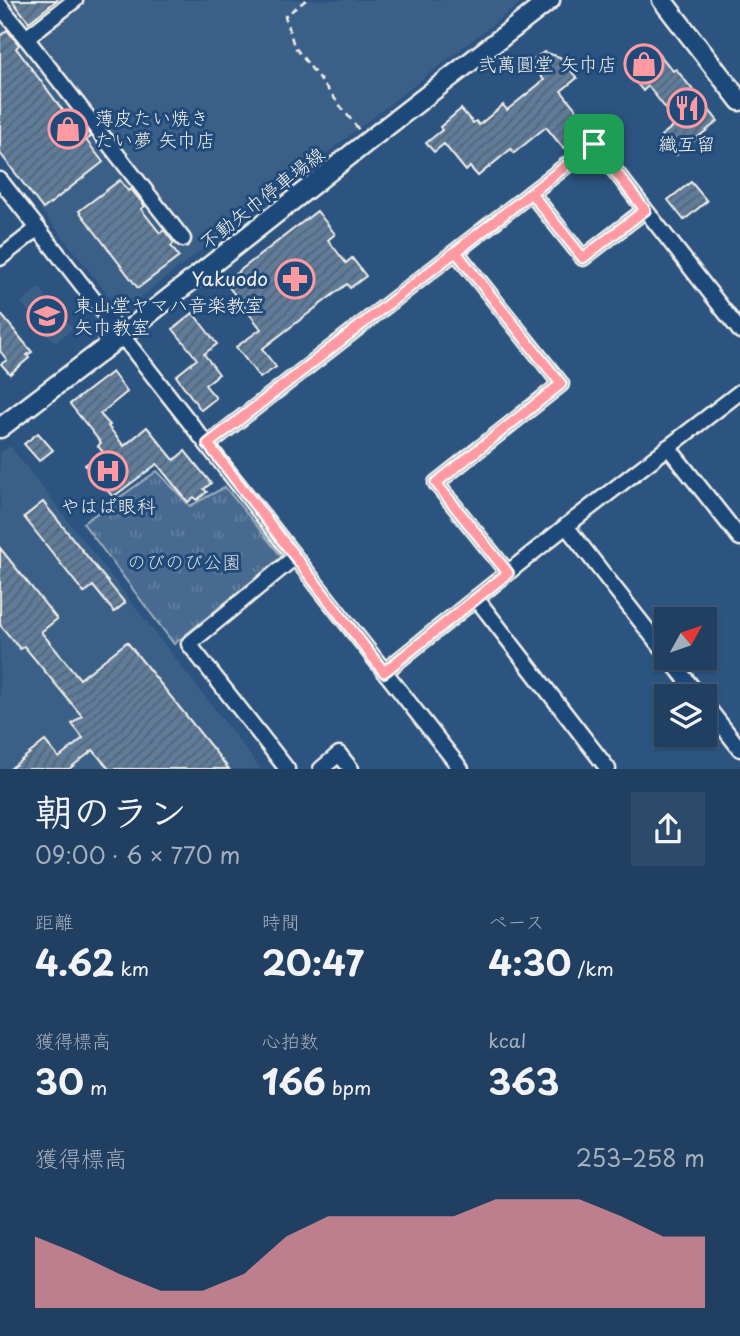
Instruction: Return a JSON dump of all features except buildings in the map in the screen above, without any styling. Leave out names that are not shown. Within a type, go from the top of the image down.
[{"type":"main road","name":"不動矢巾停車場線","points":[[2,422],[121,336],[550,0]]},
{"type":"main road","points":[[662,0],[740,101]]},
{"type":"street","points":[[26,38],[75,0]]},
{"type":"street","points":[[0,6],[183,239]]},
{"type":"street","points":[[208,444],[594,144],[740,331]]},
{"type":"street","points":[[0,180],[461,769]]},
{"type":"street","points":[[531,193],[583,258],[645,210]]},
{"type":"street","points":[[0,258],[37,229]]},
{"type":"street","points":[[456,252],[561,384],[436,483],[508,573]]},
{"type":"street","points":[[384,672],[566,526],[740,392]]},
{"type":"street","points":[[668,447],[740,538]]},
{"type":"street","points":[[566,526],[654,638]]},
{"type":"street","points":[[287,769],[189,644],[295,557]]},
{"type":"street","points":[[476,598],[608,769]]},
{"type":"street","points":[[679,670],[690,684]]},
{"type":"street","points":[[717,719],[740,749]]},
{"type":"street","points":[[321,769],[339,754],[351,769]]},
{"type":"path","points":[[306,0],[285,16],[293,46],[368,141]]},
{"type":"shaded area","points":[[0,0],[524,0],[133,303],[113,301],[0,157]]},
{"type":"shaded area","name":"東山堂ヤマハ音楽教室 矢巾教室","points":[[39,288],[73,328],[55,343],[21,303]]},
{"type":"shaded area","points":[[10,446],[261,769],[0,769],[0,453]]},
{"type":"green space","name":"のびのび公園","points":[[157,471],[190,506],[225,487],[282,557],[174,644],[83,523]]},
{"type":"place","name":"弐萬圓堂 矢巾店","points":[[644,64]]},
{"type":"place","name":"織互留","points":[[687,108]]},
{"type":"place","name":"薄皮たい焼き たい夢 矢巾店","points":[[68,129]]},
{"type":"place","name":"Yakuodo","points":[[295,279]]},
{"type":"place","name":"東山堂ヤマハ音楽教室 矢巾教室","points":[[47,316]]},
{"type":"place","name":"やはば眼科","points":[[108,471]]},
{"type":"route","points":[[594,144],[645,210],[583,258],[531,193],[456,252],[561,384],[436,483],[508,573],[384,672],[208,444],[594,144]]}]
